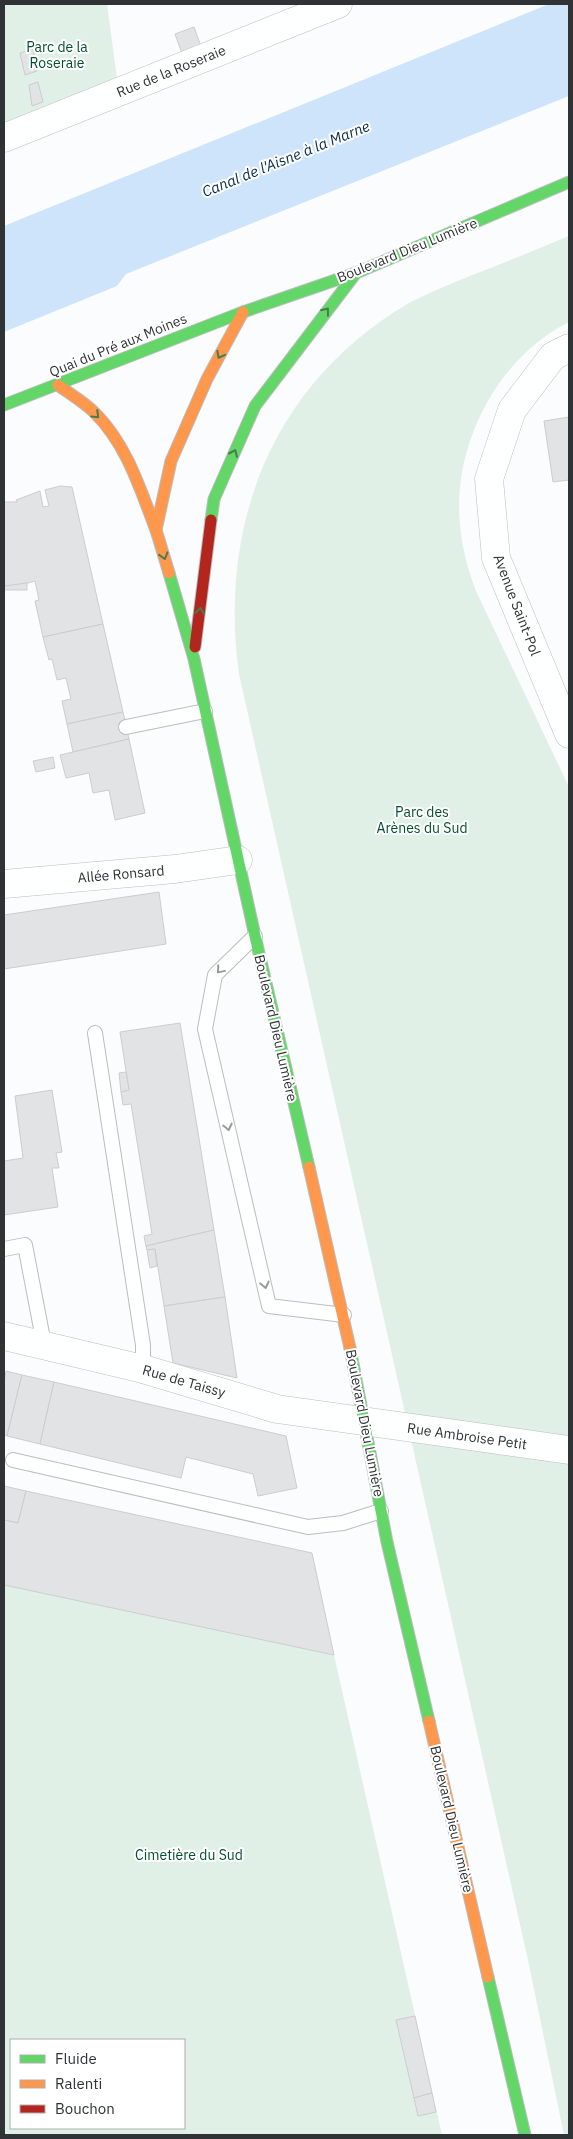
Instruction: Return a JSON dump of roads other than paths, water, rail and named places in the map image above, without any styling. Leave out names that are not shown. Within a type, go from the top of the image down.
[{"type":"main road","name":"Boulevard Dieu Lumière","points":[[243,312],[356,273],[569,182]]},
{"type":"main road","points":[[194,659],[214,499],[255,406],[356,273]]},
{"type":"main road","points":[[156,530],[171,461],[206,379],[243,312]]},
{"type":"main road","name":"Quai du Pré aux Moines","points":[[4,405],[243,312]]},
{"type":"main road","name":"Boulevard Dieu Lumière","points":[[58,385],[95,413],[109,428],[125,454],[156,530],[194,659],[255,936],[344,1315],[386,1542],[525,2135]]},
{"type":"street","name":"Rue de la Roseraie","points":[[4,138],[338,4]]},
{"type":"street","name":"Avenue Saint-Pol","points":[[569,348],[553,356],[512,410],[489,479],[496,558],[569,734]]},
{"type":"street","name":"Allée Ronsard","points":[[4,884],[175,869],[238,860]]},
{"type":"street","name":"Rue de Taissy","points":[[4,1336],[143,1369],[277,1408],[364,1421]]},
{"type":"street","name":"Rue Ambroise Petit","points":[[364,1421],[569,1450]]},
{"type":"lane","points":[[126,727],[206,712]]},
{"type":"lane","points":[[255,936],[215,975],[205,1029],[269,1306],[344,1315]]},
{"type":"lane","points":[[95,1033],[143,1345],[143,1369]]},
{"type":"lane","points":[[4,1249],[25,1245],[44,1344]]},
{"type":"lane","points":[[13,1460],[308,1527],[343,1523],[381,1511]]},
{"type":"water","name":"Canal de l'Aisne à la Marne","points":[[549,4],[569,4],[569,96],[126,274],[117,286],[4,332],[4,226]]},
{"type":"park label","name":"Parc de la Roseraie","points":[[57,56]]},
{"type":"park label","name":"Parc des Arènes du Sud","points":[[422,820]]},
{"type":"park label","name":"Cimetière du Sud","points":[[189,1855]]}]
